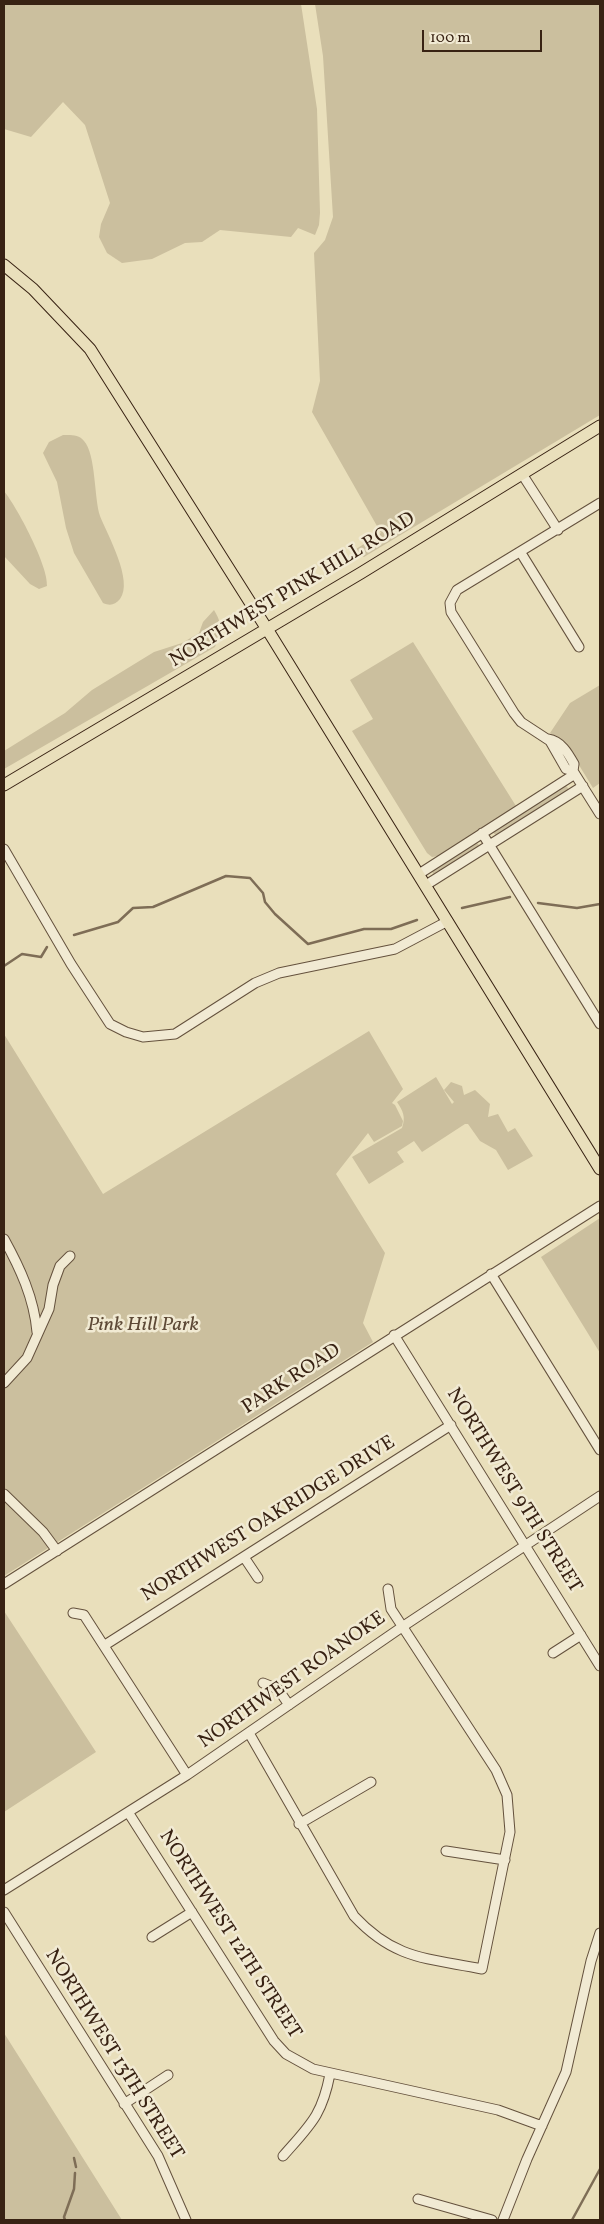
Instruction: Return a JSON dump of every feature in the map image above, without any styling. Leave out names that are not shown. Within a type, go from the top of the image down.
[{"type":"main road","points":[[4,265],[33,289],[90,349],[267,629],[600,1168]]},
{"type":"main road","name":"NORTHWEST PINK HILL ROAD","points":[[4,785],[267,629],[600,426]]},
{"type":"street","points":[[522,474],[558,530]]},
{"type":"street","points":[[599,507],[457,590],[450,603],[451,612],[514,713],[521,722],[546,738],[555,740],[565,749],[574,764],[574,772],[600,814]]},
{"type":"street","points":[[520,553],[579,647]]},
{"type":"street","points":[[419,874],[574,772]]},
{"type":"street","points":[[426,885],[583,786]]},
{"type":"street","points":[[482,833],[600,1024]]},
{"type":"street","points":[[4,849],[71,964],[110,1024],[126,1032],[143,1037],[175,1034],[255,983],[279,973],[395,949],[448,921]]},
{"type":"street","name":"PARK ROAD","points":[[4,1584],[600,1206]]},
{"type":"street","points":[[4,1239],[17,1262],[34,1307],[37,1332]]},
{"type":"street","points":[[4,1383],[27,1358],[37,1332],[49,1309],[53,1285],[60,1266],[70,1256]]},
{"type":"street","points":[[491,1274],[600,1450]]},
{"type":"street","name":"NORTHWEST 9TH STREET","points":[[394,1335],[526,1544],[600,1666]]},
{"type":"street","name":"NORTHWEST OAKRIDGE DRIVE","points":[[105,1645],[451,1425]]},
{"type":"street","points":[[4,1494],[37,1526],[57,1552]]},
{"type":"street","name":"NORTHWEST ROANOKE","points":[[4,1890],[187,1775],[402,1627],[600,1496]]},
{"type":"street","points":[[244,1557],[258,1578]]},
{"type":"street","points":[[249,1733],[299,1824],[354,1916],[381,1942],[411,1955],[482,1969],[510,1832],[510,1816],[502,1782],[391,1609],[388,1589]]},
{"type":"street","points":[[73,1613],[84,1615],[187,1775]]},
{"type":"street","points":[[554,1653],[581,1635]]},
{"type":"street","points":[[263,1683],[278,1688],[289,1705]]},
{"type":"street","points":[[299,1824],[371,1782]]},
{"type":"street","name":"NORTHWEST 12TH STREET","points":[[128,1812],[274,2042],[286,2054],[299,2063],[330,2074],[498,2110],[542,2126]]},
{"type":"street","points":[[446,1850],[505,1860]]},
{"type":"street","name":"NORTHWEST 13TH STREET","points":[[4,1912],[158,2156],[186,2220]]},
{"type":"street","points":[[152,1936],[192,1912]]},
{"type":"street","points":[[503,2220],[566,2072],[591,1961],[600,1933]]},
{"type":"street","points":[[283,2156],[317,2118],[327,2094],[330,2074]]},
{"type":"street","points":[[124,2104],[168,2075]]},
{"type":"street","points":[[418,2199],[492,2220]]},
{"type":"green space","points":[[4,4],[301,4],[317,109],[320,213],[319,225],[315,235],[298,228],[291,237],[220,230],[202,242],[185,243],[152,259],[122,263],[107,253],[99,237],[101,224],[110,203],[85,125],[63,102],[31,137],[4,129]]},
{"type":"green space","points":[[315,4],[600,4],[600,415],[364,557],[353,551],[381,533],[312,412],[320,381],[314,253],[325,240],[333,217],[323,56]]},
{"type":"green space","points":[[63,435],[80,437],[88,447],[91,456],[100,516],[118,558],[124,581],[123,591],[116,603],[103,603],[74,553],[66,528],[57,482],[43,453],[49,442]]},
{"type":"green space","points":[[4,491],[24,523],[38,552],[43,565],[47,586],[39,589],[30,584],[4,556]]},
{"type":"green space","points":[[214,610],[219,620],[220,628],[215,647],[4,769],[4,751],[65,713],[92,690],[154,652],[182,643],[199,633],[203,622]]},
{"type":"green space","points":[[413,642],[516,806],[438,856],[432,857],[427,853],[352,731],[373,719],[350,680]]},
{"type":"green space","points":[[600,685],[600,783],[593,788],[566,744],[550,733],[570,703]]},
{"type":"green space","points":[[565,785],[568,791],[497,836],[492,832]]},
{"type":"green space","points":[[476,842],[479,845],[477,848],[433,874],[432,871]]},
{"type":"green space","name":"Pink Hill Park","points":[[369,1031],[403,1089],[392,1103],[395,1105],[403,1121],[402,1126],[374,1142],[368,1133],[336,1174],[385,1253],[363,1323],[373,1342],[4,1576],[4,1034],[103,1194]]},
{"type":"green space","points":[[436,1077],[452,1104],[454,1102],[444,1090],[451,1082],[462,1086],[464,1095],[475,1090],[490,1104],[488,1117],[498,1114],[508,1132],[515,1128],[533,1156],[508,1170],[496,1150],[480,1141],[468,1124],[465,1124],[422,1152],[414,1141],[397,1152],[404,1162],[369,1184],[352,1157],[402,1128],[403,1114],[397,1102]]},
{"type":"green space","points":[[600,1218],[600,1353],[541,1257]]},
{"type":"green space","points":[[4,1611],[96,1752],[4,1812]]},
{"type":"green space","points":[[4,2033],[122,2220],[4,2220]]},
{"type":"waterway","points":[[74,935],[118,922],[133,908],[153,907],[226,876],[250,878],[263,893],[265,902],[275,914],[308,944],[364,929],[391,929],[417,920]]},
{"type":"waterway","points":[[462,908],[510,897]]},
{"type":"waterway","points":[[538,903],[577,908],[600,904]]},
{"type":"waterway","points":[[4,966],[22,954],[41,957],[47,947]]},
{"type":"waterway","points":[[74,2158],[76,2167]]},
{"type":"waterway","points":[[572,2220],[600,2169]]},
{"type":"waterway","points":[[65,2220],[64,2217],[74,2189],[75,2173]]}]
